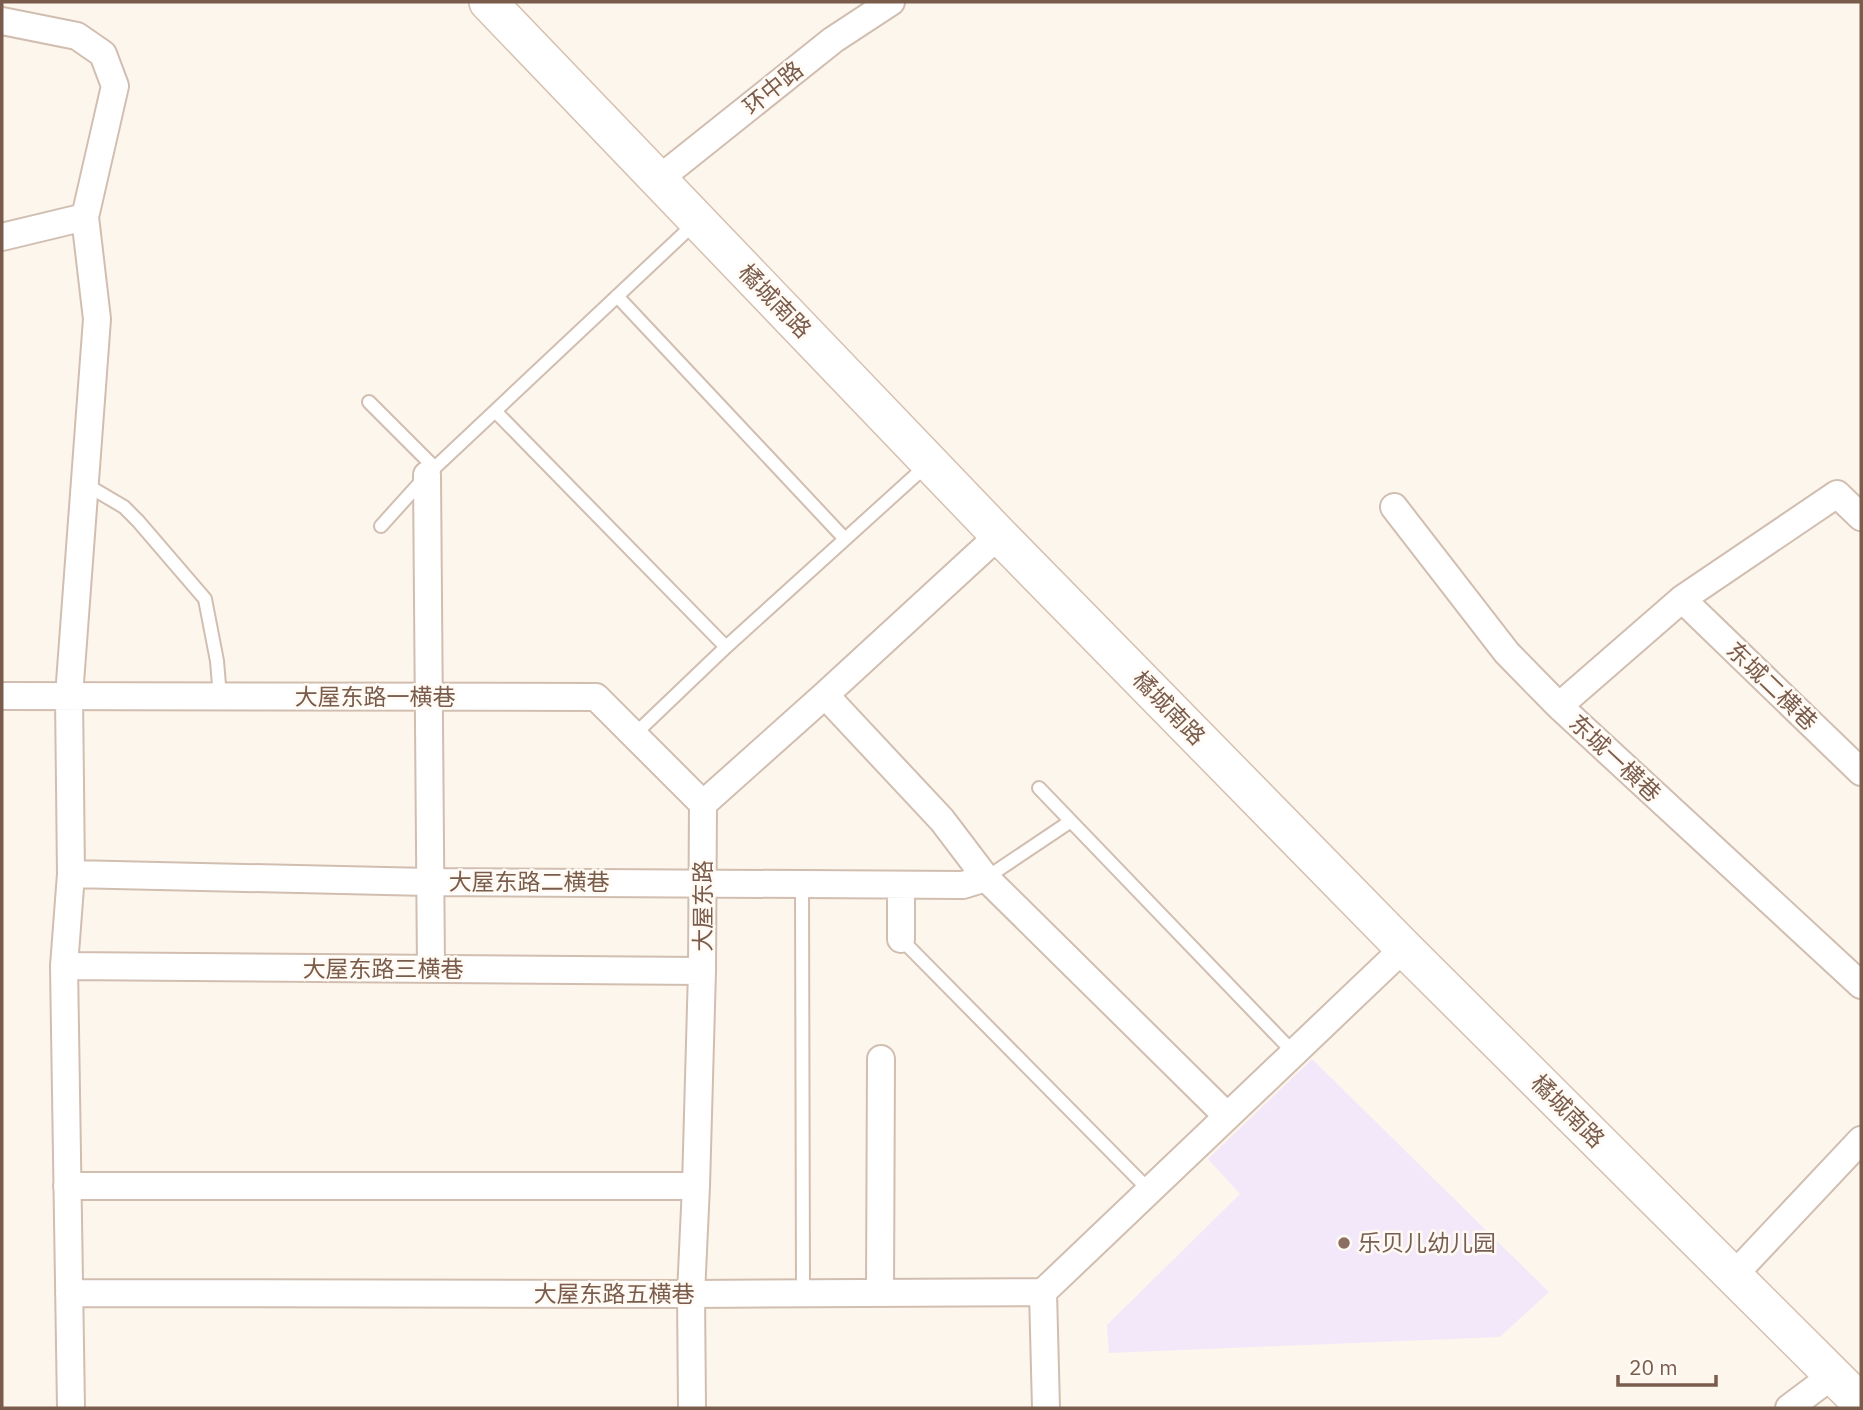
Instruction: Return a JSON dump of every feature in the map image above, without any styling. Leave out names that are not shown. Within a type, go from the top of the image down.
[{"type":"main road","name":"橘城南路","points":[[488,2],[999,535],[1404,948],[1861,1403]]},
{"type":"street","name":"环中路","points":[[659,180],[833,40],[891,2]]},
{"type":"street","points":[[2,21],[77,36],[103,54],[115,86],[85,216],[97,318],[69,696],[71,874],[64,966],[71,1408]]},
{"type":"street","points":[[2,237],[85,216]]},
{"type":"street","points":[[431,471],[431,969]]},
{"type":"street","points":[[1559,706],[1682,599],[1837,494],[1861,516]]},
{"type":"street","name":"东城一横巷","points":[[1394,507],[1507,653],[1559,706],[1861,985]]},
{"type":"street","points":[[703,804],[999,535]]},
{"type":"street","name":"东城二横巷","points":[[1682,599],[1861,772]]},
{"type":"street","points":[[825,695],[942,820],[986,878],[1227,1116]]},
{"type":"street","name":"大屋东路一横巷","points":[[2,696],[596,697],[703,804]]},
{"type":"street","name":"大屋东路","points":[[692,1408],[691,1294],[702,971],[703,804]]},
{"type":"street","name":"大屋东路二横巷","points":[[71,874],[429,882],[901,885],[963,885],[986,878]]},
{"type":"street","points":[[901,885],[901,939]]},
{"type":"street","points":[[1046,1408],[1043,1292],[1404,948]]},
{"type":"street","name":"大屋东路三横巷","points":[[64,966],[702,971]]},
{"type":"street","points":[[880,1293],[881,1059]]},
{"type":"street","points":[[1733,1276],[1861,1139]]},
{"type":"street","points":[[67,1186],[696,1186]]},
{"type":"street","name":"大屋东路五横巷","points":[[69,1293],[1043,1292]]},
{"type":"street","points":[[1789,1408],[1833,1375]]},
{"type":"lane","points":[[381,526],[431,471],[698,220]]},
{"type":"lane","points":[[617,296],[845,538]]},
{"type":"lane","points":[[369,402],[431,471]]},
{"type":"lane","points":[[495,411],[726,647]]},
{"type":"lane","points":[[635,734],[726,647],[930,463]]},
{"type":"lane","points":[[85,484],[124,507],[205,599],[217,662],[220,696]]},
{"type":"lane","points":[[1039,788],[1294,1053]]},
{"type":"lane","points":[[986,878],[1071,821]]},
{"type":"lane","points":[[802,884],[803,1294]]},
{"type":"lane","points":[[901,939],[1149,1190]]},
{"type":"shaded area","name":"乐贝儿幼儿园","points":[[1312,1059],[1549,1292],[1500,1337],[1109,1353],[1107,1325],[1240,1194],[1208,1159]]},
{"type":"place","name":"乐贝儿幼儿园","points":[[1344,1243]]}]
